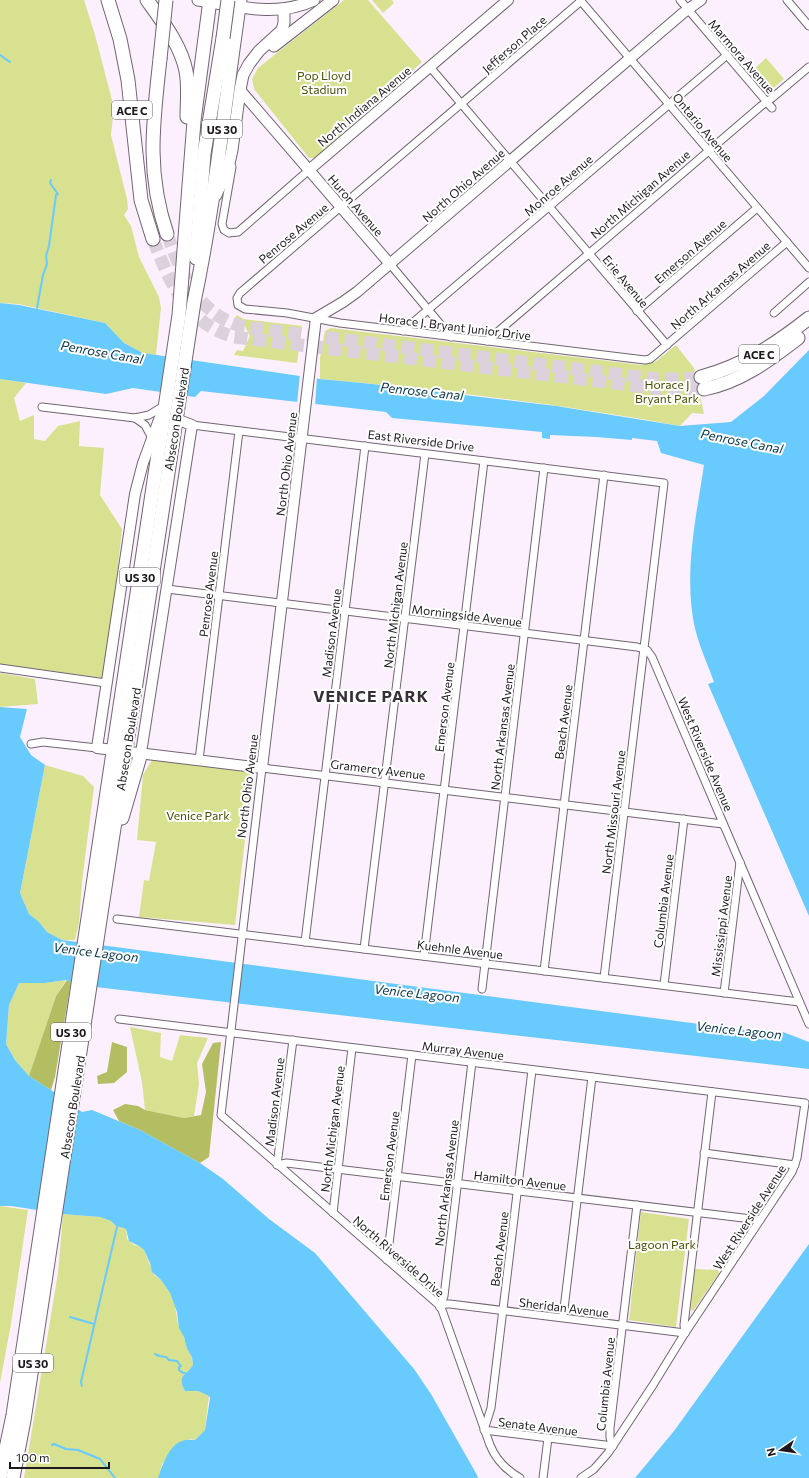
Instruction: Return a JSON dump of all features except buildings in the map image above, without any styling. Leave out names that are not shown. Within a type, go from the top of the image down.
[{"type":"highway","name":"ACE C","points":[[108,0],[120,39],[128,80],[140,191],[146,219],[153,239]]},
{"type":"highway","points":[[147,0],[172,38],[182,56],[186,69],[188,90],[186,146],[189,193]]},
{"type":"highway","points":[[146,219],[143,191],[143,159],[156,57],[159,0]]},
{"type":"highway","name":"ACE C","points":[[166,0],[156,57],[152,154],[156,191],[167,234]]},
{"type":"highway","name":"Absecon Boulevard","points":[[0,1477],[10,1433],[44,1247],[173,410],[181,343],[182,290],[189,193],[206,1]]},
{"type":"highway","points":[[194,302],[203,166],[223,38],[236,2]]},
{"type":"highway","name":"Absecon Boulevard","points":[[181,343],[194,302],[205,252],[236,2]]},
{"type":"highway","name":"ACE C","points":[[809,318],[776,344],[703,383],[725,384],[747,374],[776,355],[809,329]]},
{"type":"highway","name":"Absecon Boulevard","points":[[91,938],[113,838],[120,750],[173,410]]},
{"type":"highway","points":[[113,838],[124,812],[141,753]]},
{"type":"highway","name":"Absecon Boulevard","points":[[13,1478],[21,1443],[44,1247]]},
{"type":"highway","points":[[0,1458],[10,1433]]},
{"type":"main road","points":[[206,1],[236,2],[266,10],[283,5],[300,6],[314,0]]},
{"type":"main road","points":[[249,64],[269,51],[333,0]]},
{"type":"main road","points":[[212,203],[228,168],[243,74],[260,51],[282,30],[284,23],[283,5]]},
{"type":"street","name":"North Indiana Avenue","points":[[232,150],[232,170],[222,224],[226,232],[232,234],[238,232],[508,0]]},
{"type":"street","name":"Ontario Avenue","points":[[580,0],[809,268]]},
{"type":"street","name":"Jefferson Place","points":[[461,104],[580,0]]},
{"type":"street","name":"Marmora Avenue","points":[[680,0],[772,108]]},
{"type":"street","name":"North Ohio Avenue","points":[[220,1110],[316,318],[350,297],[390,264],[701,0]]},
{"type":"street","points":[[787,0],[809,26]]},
{"type":"street","name":"Monroe Avenue","points":[[404,331],[727,55]]},
{"type":"street","name":"North Michigan Avenue","points":[[487,341],[708,150],[809,66]]},
{"type":"street","name":"Erie Avenue","points":[[430,67],[666,345]]},
{"type":"street","name":"Huron Avenue","points":[[240,90],[451,337]]},
{"type":"street","name":"Penrose Avenue","points":[[238,305],[237,298],[240,293],[461,104]]},
{"type":"street","name":"Emerson Avenue","points":[[637,311],[757,208]]},
{"type":"street","name":"North Arkansas Avenue","points":[[666,345],[787,242]]},
{"type":"street","points":[[774,313],[809,282]]},
{"type":"street","name":"Horace J. Bryant Junior Drive","points":[[238,305],[245,309],[287,313],[340,323],[645,360],[650,359],[666,345]]},
{"type":"street","points":[[42,407],[136,418],[173,410]]},
{"type":"street","name":"East Riverside Drive","points":[[173,410],[192,425],[664,483],[644,648]]},
{"type":"street","name":"Absecon Boulevard","points":[[97,748],[138,478],[152,438],[173,410]]},
{"type":"street","points":[[136,418],[145,425],[152,438]]},
{"type":"street","name":"Absecon Boulevard","points":[[141,753],[192,425]]},
{"type":"street","name":"Penrose Avenue","points":[[199,760],[239,431]]},
{"type":"street","name":"Madison Avenue","points":[[305,942],[365,446]]},
{"type":"street","name":"North Michigan Avenue","points":[[364,949],[425,454]]},
{"type":"street","name":"Emerson Avenue","points":[[424,956],[484,461]]},
{"type":"street","name":"North Arkansas Avenue","points":[[482,989],[544,468]]},
{"type":"street","name":"Beach Avenue","points":[[544,971],[604,475]]},
{"type":"street","name":"Morningside Avenue","points":[[167,589],[644,648]]},
{"type":"street","name":"North Missouri Avenue","points":[[604,978],[644,648]]},
{"type":"street","name":"West Riverside Avenue","points":[[644,648],[652,657],[809,1024]]},
{"type":"street","points":[[0,668],[106,683]]},
{"type":"street","name":"Gramercy Avenue","points":[[31,744],[43,742],[120,750],[723,824]]},
{"type":"street","name":"Columbia Avenue","points":[[664,985],[684,819]]},
{"type":"street","name":"Mississippi Avenue","points":[[724,992],[740,862]]},
{"type":"street","name":"Kuehnle Avenue","points":[[118,919],[799,1002]]},
{"type":"street","name":"Murray Avenue","points":[[119,1019],[805,1103]]},
{"type":"street","name":"Madison Avenue","points":[[278,1165],[293,1040]]},
{"type":"street","name":"North Michigan Avenue","points":[[333,1213],[352,1048]]},
{"type":"street","name":"Emerson Avenue","points":[[387,1260],[412,1055]]},
{"type":"street","name":"North Arkansas Avenue","points":[[440,1306],[444,1296],[472,1062]]},
{"type":"street","name":"Beach Avenue","points":[[484,1430],[491,1408],[532,1070]]},
{"type":"street","points":[[563,1317],[592,1077]]},
{"type":"street","points":[[685,1333],[684,1325],[712,1092]]},
{"type":"street","name":"West Riverside Avenue","points":[[582,1478],[600,1464],[796,1165],[805,1103]]},
{"type":"street","name":"North Riverside Drive","points":[[220,1110],[223,1118],[440,1306],[490,1445],[496,1457],[504,1467],[520,1478]]},
{"type":"street","points":[[704,1153],[796,1165]]},
{"type":"street","name":"Hamilton Avenue","points":[[278,1165],[287,1163],[760,1220]]},
{"type":"street","name":"Columbia Avenue","points":[[612,1446],[610,1435],[637,1206]]},
{"type":"street","name":"Sheridan Avenue","points":[[440,1306],[450,1304],[685,1333]]},
{"type":"street","name":"Senate Avenue","points":[[484,1430],[612,1446]]},
{"type":"street","points":[[543,1478],[548,1438]]},
{"type":"green space","points":[[0,0],[84,0],[95,35],[114,108],[111,135],[127,199],[128,209],[124,215],[131,226],[139,257],[159,297],[161,308],[156,355],[143,353],[124,343],[105,323],[18,304],[0,303]]},
{"type":"green space","name":"Pop Lloyd Stadium","points":[[344,0],[368,0],[422,62],[315,158],[309,158],[254,89],[252,79],[258,68]]},
{"type":"green space","points":[[372,0],[392,0],[394,3],[383,13]]},
{"type":"green space","points":[[766,58],[784,79],[768,93],[750,73]]},
{"type":"green space","points":[[237,315],[243,319],[302,326],[297,363],[234,355],[237,350],[243,351],[250,336],[244,325],[234,320]]},
{"type":"green space","name":"Horace J Bryant Park","points":[[331,328],[642,365],[655,362],[676,345],[694,368],[704,414],[692,413],[680,426],[500,398],[320,379],[320,358],[325,331]]},
{"type":"green space","points":[[0,379],[26,383],[14,398],[20,421],[34,415],[34,439],[45,441],[58,426],[80,421],[79,446],[104,448],[100,495],[122,529],[112,621],[103,678],[0,664]]},
{"type":"green space","points":[[0,673],[35,679],[38,704],[0,707]]},
{"type":"green space","name":"Venice Park","points":[[152,760],[162,760],[249,772],[252,780],[235,925],[139,917],[144,880],[149,881],[156,842],[137,840],[143,775]]},
{"type":"green space","points":[[45,765],[83,776],[94,787],[82,882],[79,923],[75,940],[62,940],[47,932],[39,922],[29,914],[20,893]]},
{"type":"green space","points":[[66,980],[56,996],[29,1076],[15,1060],[6,1044],[9,1005],[19,983],[45,983]]},
{"type":"green space","points":[[67,980],[71,982],[55,1077],[51,1090],[29,1076],[56,996]]},
{"type":"green space","points":[[130,1027],[161,1033],[160,1057],[172,1061],[180,1035],[208,1038],[197,1063],[199,1084],[194,1116],[184,1118],[145,1110],[142,1082]]},
{"type":"green space","points":[[112,1042],[127,1047],[127,1072],[114,1083],[98,1084],[97,1076],[107,1072]]},
{"type":"green space","points":[[221,1042],[209,1157],[200,1163],[140,1130],[119,1121],[113,1110],[125,1104],[138,1106],[145,1110],[184,1118],[201,1115],[206,1092],[202,1064],[213,1043]]},
{"type":"green space","points":[[0,1206],[28,1210],[11,1324],[0,1383]]},
{"type":"green space","name":"Lagoon Park","points":[[641,1212],[689,1219],[676,1327],[629,1320]]},
{"type":"green space","points":[[63,1214],[100,1217],[111,1221],[116,1226],[126,1229],[127,1239],[134,1245],[139,1246],[144,1250],[154,1275],[161,1280],[170,1293],[175,1306],[178,1324],[184,1337],[187,1349],[192,1357],[193,1365],[183,1377],[181,1383],[182,1386],[185,1391],[198,1391],[209,1396],[205,1430],[195,1440],[189,1439],[173,1449],[162,1464],[158,1478],[24,1478],[58,1273]]},
{"type":"green space","points":[[695,1269],[718,1270],[719,1273],[693,1311],[691,1308]]},
{"type":"water","name":"Penrose Canal","points":[[0,303],[19,305],[105,323],[124,343],[143,353],[320,379],[556,406],[680,426],[731,422],[764,396],[809,350],[809,916],[708,684],[714,682],[700,646],[694,624],[690,584],[692,544],[704,465],[661,453],[657,441],[632,438],[632,440],[550,435],[550,439],[542,438],[542,432],[392,418],[386,412],[201,391],[195,397],[133,388],[106,394],[0,379]]},
{"type":"water","name":"Venice Lagoon","points":[[0,707],[27,709],[20,737],[31,755],[45,765],[20,893],[29,914],[39,922],[47,932],[62,940],[745,1030],[783,1032],[809,1042],[809,1069],[78,985],[66,980],[45,983],[19,983],[9,1005],[6,1044],[15,1060],[29,1076],[82,1112],[92,1110],[140,1130],[200,1163],[223,1179],[269,1219],[315,1253],[414,1369],[431,1394],[478,1478],[158,1478],[167,1456],[173,1447],[177,1443],[184,1440],[195,1440],[205,1430],[210,1398],[209,1396],[198,1391],[185,1391],[182,1386],[181,1382],[183,1376],[193,1365],[192,1357],[187,1349],[184,1337],[179,1328],[177,1312],[170,1293],[161,1280],[152,1272],[144,1250],[129,1241],[126,1229],[116,1226],[111,1221],[100,1217],[63,1214],[11,1206],[0,1206]]},
{"type":"water","points":[[809,1244],[809,1478],[635,1478],[674,1431]]},
{"type":"pier","points":[[300,374],[317,377],[315,406],[297,404]]},
{"type":"waterway","points":[[0,55],[10,62]]},
{"type":"waterway","points":[[37,308],[43,275],[47,264],[46,256],[49,246],[56,195],[58,194],[50,183],[51,180]]},
{"type":"waterway","points":[[82,1386],[81,1382],[117,1227]]},
{"type":"waterway","points":[[70,1317],[94,1324]]},
{"type":"waterway","points":[[155,1354],[166,1357],[169,1360],[177,1361],[181,1366],[179,1367],[179,1370],[185,1373]]},
{"type":"waterway","points":[[52,1445],[54,1444],[66,1449],[78,1450],[100,1459],[115,1478]]},
{"type":"tunnel","points":[[167,234],[190,286],[204,304],[215,314],[243,327],[656,379],[701,377]]},
{"type":"tunnel","points":[[153,239],[173,286],[182,299],[203,322],[217,331],[234,337],[664,389],[704,389]]},
{"type":"district","name":"VENICE PARK","points":[[371,695]]}]
